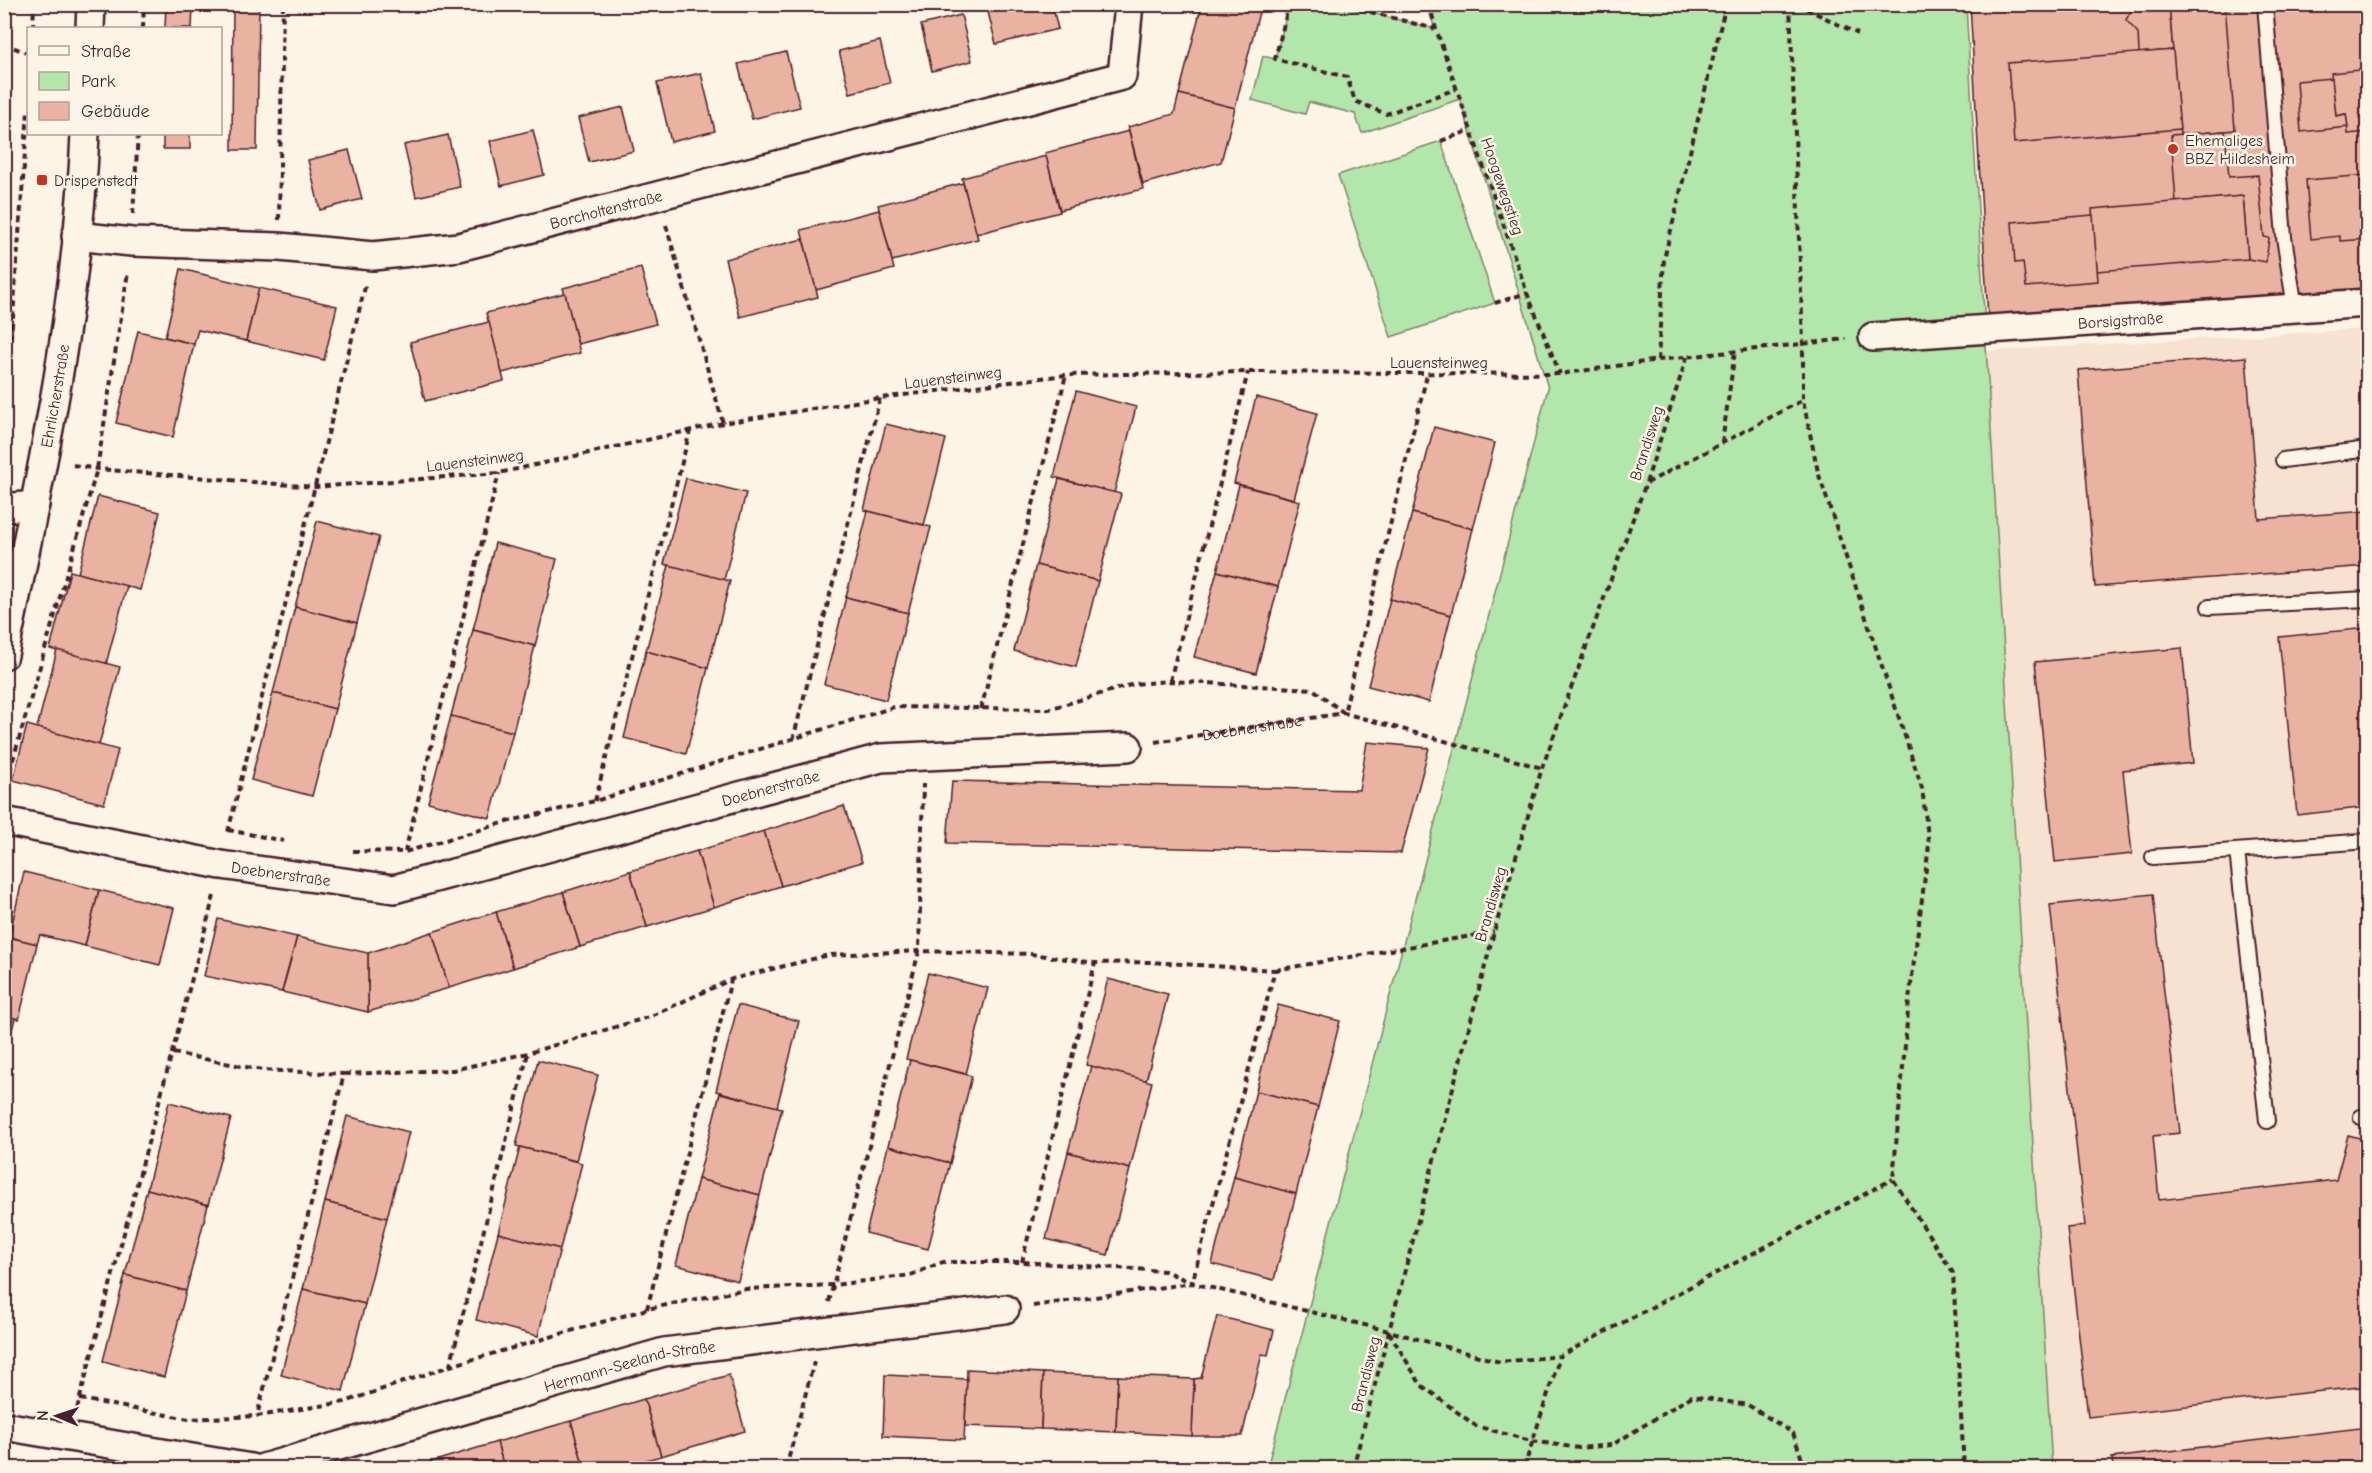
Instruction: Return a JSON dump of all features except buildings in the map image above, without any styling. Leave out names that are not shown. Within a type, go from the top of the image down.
[{"type":"street","points":[[90,27],[91,4]]},
{"type":"street","name":"Borcholtenstraße","points":[[76,236],[132,242],[279,247],[373,256],[459,247],[1122,76],[1129,4]]},
{"type":"street","name":"Ehrlicherstraße","points":[[4,655],[35,504],[68,308],[86,135]]},
{"type":"street","name":"Borsigstraße","points":[[1873,337],[2367,303]]},
{"type":"street","points":[[4,508],[35,504]]},
{"type":"street","name":"Doebnerstraße","points":[[4,821],[221,865],[394,889],[881,758],[1128,747]]},
{"type":"street","name":"Hermann-Seeland-Straße","points":[[263,1468],[664,1352],[1005,1310]]},
{"type":"street","points":[[4,1426],[251,1468]]},
{"type":"lane","points":[[2265,4],[2284,237],[2295,308]]},
{"type":"lane","points":[[2283,460],[2367,449]]},
{"type":"lane","points":[[2209,607],[2367,599]]},
{"type":"lane","points":[[2153,857],[2367,841]]},
{"type":"lane","points":[[2237,851],[2267,1121]]},
{"type":"path","points":[[33,27],[34,4]]},
{"type":"path","points":[[143,27],[144,4]]},
{"type":"path","points":[[279,247],[283,4]]},
{"type":"path","points":[[1289,4],[1275,59],[1347,77],[1354,101],[1386,114],[1456,88]]},
{"type":"path","points":[[1340,4],[1436,29]]},
{"type":"path","name":"Hoogewegstieg","points":[[1429,4],[1527,293],[1560,374]]},
{"type":"path","points":[[1658,360],[1664,259],[1726,4]]},
{"type":"path","points":[[1790,4],[1803,343],[1803,400],[1818,472],[1922,788],[1929,845],[1909,1000],[1893,1179],[1953,1273],[1964,1468]]},
{"type":"path","points":[[1797,4],[1858,34]]},
{"type":"path","points":[[4,44],[27,53]]},
{"type":"path","points":[[4,380],[13,317],[27,125]]},
{"type":"path","points":[[1441,141],[1471,130]]},
{"type":"path","points":[[4,791],[97,469],[132,242],[138,135]]},
{"type":"path","points":[[658,196],[723,423]]},
{"type":"path","points":[[1494,303],[1527,293]]},
{"type":"path","name":"Lauensteinweg","points":[[42,459],[97,469],[315,487],[499,473],[723,423],[880,398],[1066,375],[1248,372],[1560,374],[1658,360],[1873,337]]},
{"type":"path","points":[[1722,444],[1735,351]]},
{"type":"path","name":"Brandisweg","points":[[1353,1468],[1494,932],[1542,768],[1646,483],[1687,357]]},
{"type":"path","points":[[1170,681],[1248,372]]},
{"type":"path","points":[[1344,713],[1427,374]]},
{"type":"path","points":[[981,709],[1066,375]]},
{"type":"path","points":[[793,741],[880,398]]},
{"type":"path","points":[[1646,483],[1803,400]]},
{"type":"path","points":[[595,801],[690,431]]},
{"type":"path","points":[[405,852],[499,473]]},
{"type":"path","name":"Doebnerstraße","points":[[1128,747],[1344,713],[1542,768]]},
{"type":"path","points":[[786,1468],[919,951],[924,756]]},
{"type":"path","points":[[173,1053],[262,1070],[344,1074],[453,1070],[528,1053],[649,1017],[732,980],[828,956],[919,951],[1031,954],[1095,963],[1152,962],[1275,970],[1494,932]]},
{"type":"path","points":[[1022,1262],[1095,963]]},
{"type":"path","points":[[1192,1283],[1275,970]]},
{"type":"path","points":[[647,1309],[732,980]]},
{"type":"path","points":[[450,1366],[528,1053]]},
{"type":"path","points":[[257,1416],[344,1074]]},
{"type":"path","points":[[1005,1310],[1192,1283],[1389,1331],[1500,1362],[1560,1356],[1893,1179]]},
{"type":"path","points":[[1389,1331],[1421,1385],[1476,1426],[1531,1441],[1579,1448],[1612,1445],[1692,1396],[1748,1405],[1792,1432],[1805,1468]]},
{"type":"path","points":[[1524,1468],[1560,1356]]},
{"type":"shaded area","points":[[2367,329],[2367,1468],[2052,1468],[1986,351]]},
{"type":"green space","points":[[1289,5],[1340,5],[1435,29],[1427,5],[1966,5],[2052,1468],[1267,1468],[1548,388],[1460,99],[1362,133],[1355,114],[1309,102],[1305,114],[1252,100],[1263,56],[1275,59]]},
{"type":"green space","points":[[1441,141],[1495,303],[1391,337],[1338,175]]},
{"type":"place","name":"Ehemaliges BBZ Hildesheim","points":[[2173,149]]},
{"type":"place","name":"Drispenstedt","points":[[42,180]]}]
